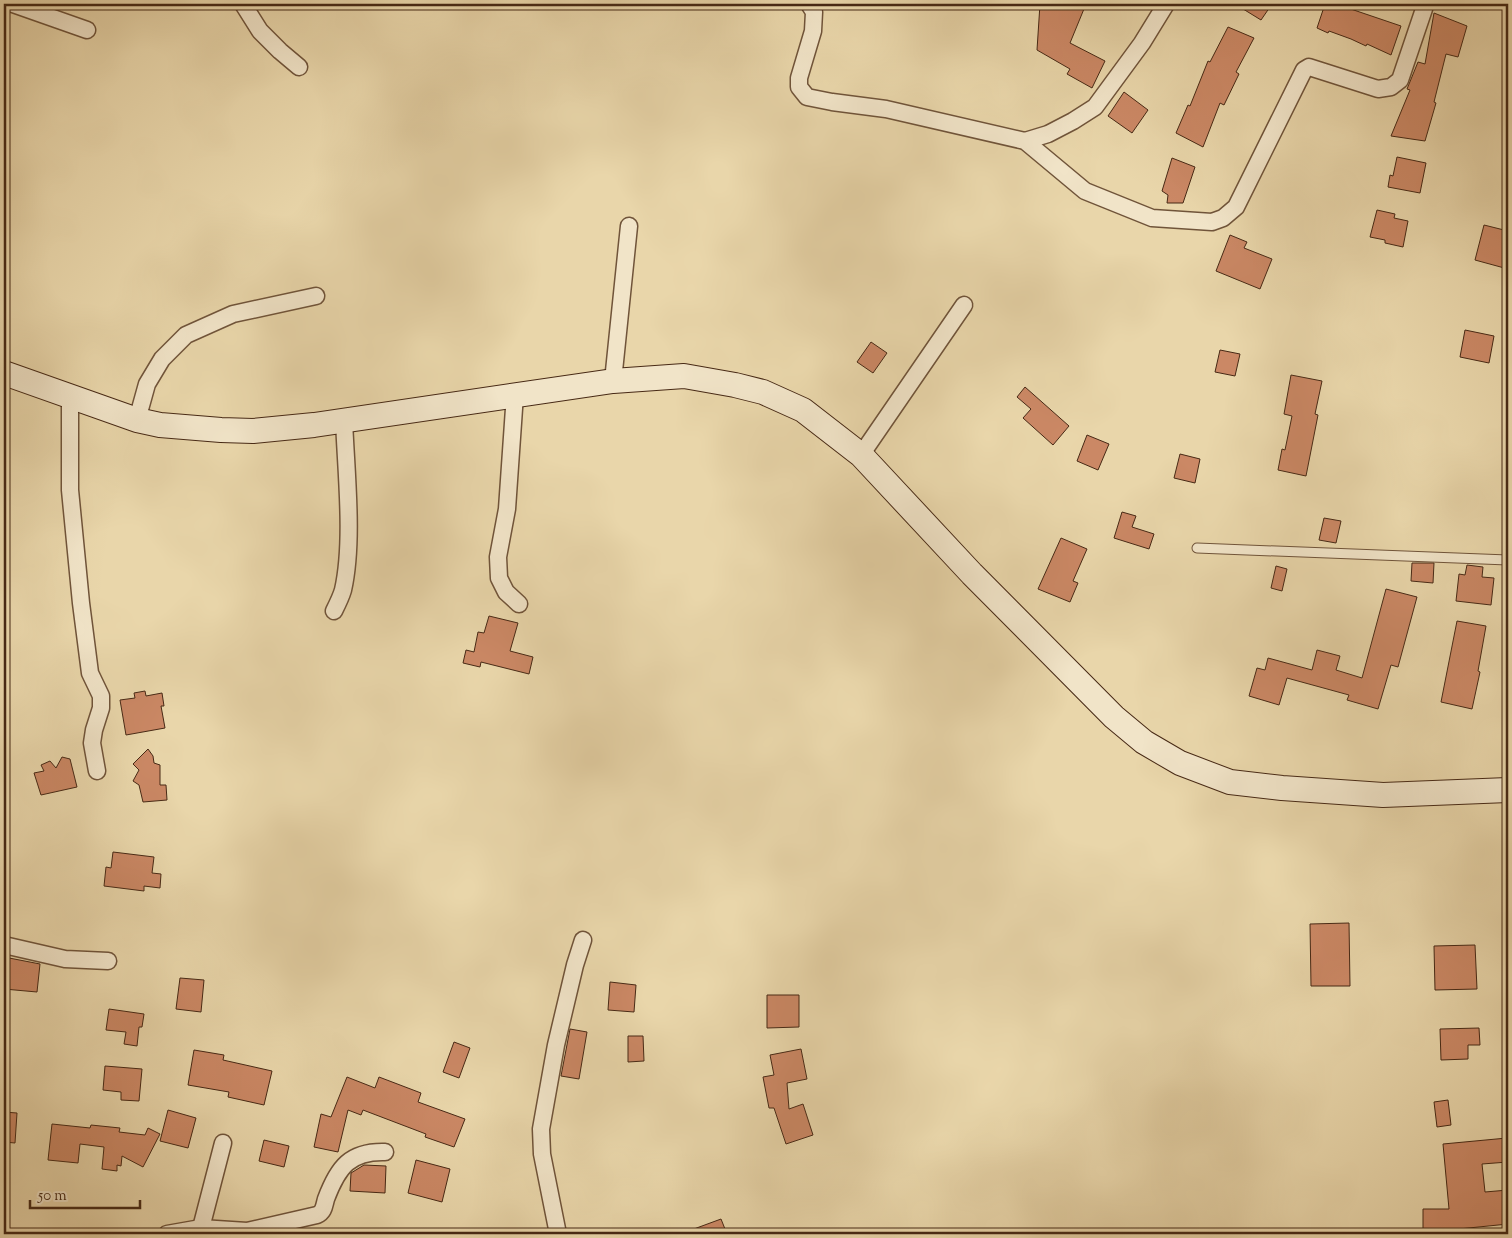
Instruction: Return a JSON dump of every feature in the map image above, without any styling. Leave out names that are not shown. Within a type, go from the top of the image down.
[{"type":"street","points":[[13,4],[87,30]]},
{"type":"street","points":[[243,4],[260,31],[299,67]]},
{"type":"street","points":[[809,4],[814,12],[813,31],[799,87],[807,97],[886,109],[1025,141],[1084,190],[1152,218],[1212,222],[1224,218],[1236,208],[1304,70],[1309,67],[1378,89],[1391,87],[1400,80],[1424,9]]},
{"type":"street","points":[[1025,141],[1048,134],[1095,107],[1142,43],[1166,4]]},
{"type":"street","points":[[613,381],[629,226]]},
{"type":"street","points":[[137,420],[147,384],[162,359],[186,335],[233,314],[316,296]]},
{"type":"street","points":[[861,455],[964,306]]},
{"type":"street","points":[[4,373],[137,420],[188,428],[253,431],[344,420],[613,381],[684,376],[763,392],[803,410],[861,455],[972,574],[1114,717],[1144,742],[1180,763],[1230,782],[1282,788],[1383,795],[1508,790]]},
{"type":"street","points":[[515,394],[507,509],[498,557],[499,578],[506,592],[520,604]]},
{"type":"street","points":[[70,397],[70,490],[81,603],[90,673],[102,696],[101,708],[92,743],[97,771]]},
{"type":"street","points":[[334,612],[342,592],[347,561],[348,517],[344,420]]},
{"type":"street","points":[[558,1234],[542,1154],[541,1129],[556,1045],[575,965],[583,940]]},
{"type":"street","points":[[4,944],[65,958],[108,961]]},
{"type":"street","points":[[201,1228],[223,1143]]},
{"type":"street","points":[[168,1234],[201,1228],[247,1231],[317,1215],[323,1210],[340,1170],[355,1157],[370,1152],[385,1152]]},
{"type":"lane","points":[[1198,548],[1508,560]]},
{"type":"building","points":[[1040,4],[1086,4],[1070,43],[1105,61],[1092,88],[1067,74],[1070,69],[1037,50]]},
{"type":"building","points":[[1235,4],[1272,4],[1261,20]]},
{"type":"building","points":[[1325,4],[1336,4],[1401,26],[1391,55],[1367,44],[1366,46],[1317,28]]},
{"type":"building","points":[[1434,13],[1467,26],[1458,57],[1446,54],[1434,102],[1436,103],[1425,141],[1391,136],[1410,90],[1407,89],[1418,62],[1425,64]]},
{"type":"building","points":[[1228,27],[1254,38],[1236,72],[1239,74],[1224,105],[1220,103],[1203,147],[1176,133],[1188,105],[1190,106],[1208,61],[1210,62]]},
{"type":"building","points":[[1124,92],[1148,110],[1132,133],[1108,116]]},
{"type":"building","points":[[1397,157],[1426,163],[1420,193],[1388,187],[1390,175],[1393,176]]},
{"type":"building","points":[[1172,158],[1195,167],[1183,203],[1167,203],[1168,195],[1162,191]]},
{"type":"building","points":[[1377,210],[1395,214],[1394,218],[1408,221],[1403,247],[1370,237]]},
{"type":"building","points":[[1484,225],[1508,231],[1508,269],[1475,260]]},
{"type":"building","points":[[1230,235],[1247,242],[1244,248],[1272,259],[1260,289],[1216,271]]},
{"type":"building","points":[[1465,330],[1494,336],[1489,363],[1460,357]]},
{"type":"building","points":[[871,342],[887,353],[873,373],[857,362]]},
{"type":"building","points":[[1220,350],[1240,354],[1235,376],[1215,372]]},
{"type":"building","points":[[1291,375],[1322,381],[1315,414],[1318,415],[1306,476],[1278,470],[1282,449],[1285,450],[1292,416],[1284,414]]},
{"type":"building","points":[[1025,387],[1069,426],[1053,445],[1023,418],[1031,409],[1017,397]]},
{"type":"building","points":[[1087,435],[1109,444],[1098,470],[1077,461]]},
{"type":"building","points":[[1180,454],[1200,459],[1195,483],[1174,478]]},
{"type":"building","points":[[1122,512],[1136,516],[1132,527],[1154,534],[1149,549],[1114,538]]},
{"type":"building","points":[[1324,518],[1341,521],[1336,543],[1319,540]]},
{"type":"building","points":[[1061,538],[1087,549],[1073,581],[1078,583],[1070,602],[1038,589]]},
{"type":"building","points":[[1412,563],[1434,563],[1433,583],[1411,581]]},
{"type":"building","points":[[1467,565],[1483,567],[1482,577],[1494,578],[1491,605],[1456,601],[1459,574],[1465,575]]},
{"type":"building","points":[[1276,566],[1287,569],[1282,591],[1271,588]]},
{"type":"building","points":[[1386,589],[1417,597],[1398,667],[1391,665],[1378,709],[1347,700],[1349,695],[1287,678],[1279,705],[1249,696],[1257,668],[1265,670],[1268,658],[1312,670],[1317,650],[1340,656],[1336,670],[1362,678]]},
{"type":"building","points":[[489,616],[518,623],[510,651],[533,657],[529,674],[481,662],[480,667],[463,663],[466,650],[474,652],[478,632],[484,633]]},
{"type":"building","points":[[1457,621],[1486,626],[1478,671],[1480,672],[1472,709],[1441,702]]},
{"type":"building","points":[[145,691],[146,696],[162,693],[164,706],[161,706],[165,728],[126,735],[120,700],[135,698],[134,693]]},
{"type":"building","points":[[148,749],[153,756],[154,763],[160,765],[160,785],[166,785],[167,800],[143,802],[139,785],[133,781],[139,770],[133,764]]},
{"type":"building","points":[[62,757],[70,759],[77,787],[41,795],[34,773],[44,771],[41,765],[50,761],[56,768]]},
{"type":"building","points":[[113,852],[154,857],[152,873],[161,874],[160,888],[144,886],[144,891],[104,886],[106,867],[111,868]]},
{"type":"building","points":[[1349,923],[1350,986],[1311,986],[1310,924]]},
{"type":"building","points":[[1475,945],[1477,989],[1435,990],[1434,946]]},
{"type":"building","points":[[4,957],[40,964],[37,992],[4,989]]},
{"type":"building","points":[[180,978],[204,980],[201,1012],[176,1009]]},
{"type":"building","points":[[610,982],[636,985],[634,1012],[608,1010]]},
{"type":"building","points":[[767,995],[799,995],[799,1027],[767,1028]]},
{"type":"building","points":[[109,1009],[144,1014],[142,1027],[139,1027],[137,1046],[124,1044],[126,1032],[106,1030]]},
{"type":"building","points":[[1479,1028],[1480,1045],[1468,1045],[1468,1059],[1441,1060],[1440,1029]]},
{"type":"building","points":[[570,1029],[587,1032],[579,1079],[561,1076]]},
{"type":"building","points":[[628,1036],[643,1036],[644,1061],[628,1062]]},
{"type":"building","points":[[454,1042],[470,1048],[459,1078],[443,1072]]},
{"type":"building","points":[[801,1049],[807,1079],[787,1083],[789,1109],[803,1104],[813,1135],[786,1144],[774,1108],[769,1108],[763,1077],[774,1075],[770,1055]]},
{"type":"building","points":[[194,1050],[224,1055],[223,1060],[272,1071],[264,1105],[228,1097],[229,1092],[188,1085]]},
{"type":"building","points":[[105,1066],[142,1069],[139,1101],[121,1100],[121,1092],[103,1090]]},
{"type":"building","points":[[347,1077],[375,1088],[379,1077],[421,1093],[418,1102],[465,1119],[454,1147],[425,1137],[426,1134],[363,1110],[361,1115],[348,1110],[338,1152],[314,1147],[321,1114],[331,1117]]},
{"type":"building","points":[[1448,1100],[1451,1125],[1437,1127],[1434,1102]]},
{"type":"building","points":[[168,1110],[196,1118],[188,1148],[160,1141]]},
{"type":"building","points":[[4,1112],[17,1113],[15,1143],[4,1142]]},
{"type":"building","points":[[52,1124],[90,1128],[91,1125],[120,1128],[119,1132],[145,1135],[148,1128],[160,1134],[143,1167],[122,1156],[121,1166],[117,1165],[117,1171],[102,1169],[104,1147],[80,1144],[78,1163],[48,1160]]},
{"type":"building","points":[[1507,1138],[1508,1162],[1482,1164],[1485,1192],[1508,1190],[1508,1224],[1439,1231],[1439,1234],[1423,1234],[1423,1209],[1449,1209],[1443,1144]]},
{"type":"building","points":[[264,1140],[289,1146],[284,1167],[259,1161]]},
{"type":"building","points":[[416,1160],[450,1169],[442,1202],[408,1193]]},
{"type":"building","points":[[364,1165],[386,1166],[385,1193],[350,1191],[351,1173]]},
{"type":"building","points":[[721,1219],[727,1234],[683,1233]]}]
